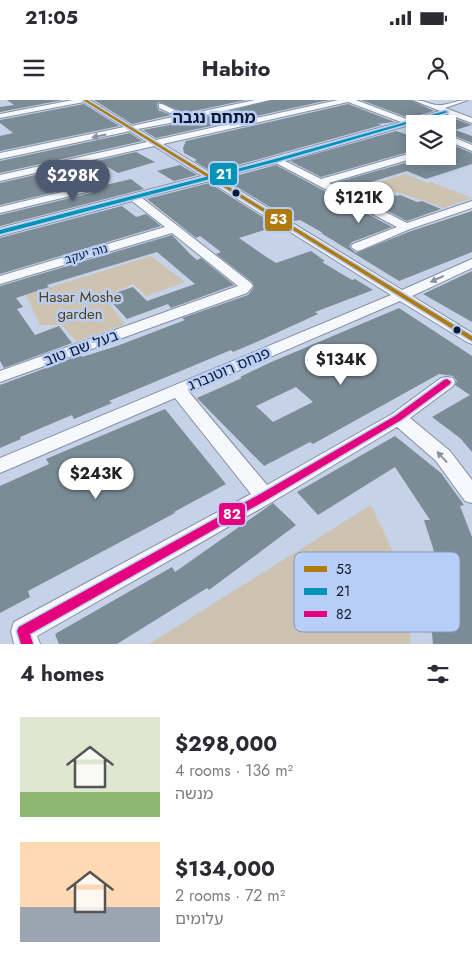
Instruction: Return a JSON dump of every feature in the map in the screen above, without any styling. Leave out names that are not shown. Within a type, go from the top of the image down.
[{"type":"street","points":[[0,116],[85,100],[472,339]]},
{"type":"street","points":[[215,100],[233,107]]},
{"type":"street","points":[[0,156],[266,100]]},
{"type":"street","points":[[0,178],[348,100],[406,122]]},
{"type":"street","points":[[417,100],[472,121]]},
{"type":"street","points":[[431,115],[464,100]]},
{"type":"street","points":[[162,106],[186,118]]},
{"type":"street","points":[[0,232],[406,126]]},
{"type":"street","points":[[457,142],[472,148]]},
{"type":"street","points":[[321,182],[406,158]]},
{"type":"street","points":[[277,160],[406,227]]},
{"type":"street","points":[[0,210],[87,189]]},
{"type":"street","points":[[134,197],[172,229]]},
{"type":"street","points":[[357,247],[406,227],[472,204]]},
{"type":"street","name":"נוה יעקב","points":[[0,280],[172,229]]},
{"type":"street","name":"בעל שם טוב","points":[[0,377],[242,290],[246,286],[172,229]]},
{"type":"street","name":"פנחס רוטנברג","points":[[0,466],[402,295],[472,263]]},
{"type":"street","points":[[27,644],[23,631],[264,496],[398,418],[447,382]]},
{"type":"street","name":"פנחס רוטנברג","points":[[178,390],[264,496]]},
{"type":"street","points":[[398,418],[443,456],[472,496]]},
{"type":"green space","points":[[405,174],[472,198],[443,208],[374,184]]},
{"type":"green space","name":"Hasar Moshe garden","points":[[151,256],[185,282],[146,296],[133,284],[104,297],[125,324],[77,342],[62,325],[40,325],[26,295]]},
{"type":"green space","points":[[371,505],[393,552],[296,552]]},
{"type":"green space","points":[[294,553],[294,632],[410,632],[410,644],[149,644]]},
{"type":"building","points":[[7,100],[63,100],[0,112],[0,107],[14,105]]},
{"type":"building","points":[[94,100],[246,100],[185,113],[159,102],[157,104],[158,110],[171,115],[132,124]]},
{"type":"building","points":[[272,100],[329,100],[156,138],[143,130],[186,122]]},
{"type":"building","points":[[361,100],[411,100],[434,111],[420,115],[406,115],[406,117]]},
{"type":"building","points":[[84,104],[119,126],[0,151],[0,136],[13,133],[0,123],[0,120]]},
{"type":"building","points":[[348,104],[395,122],[377,124],[382,125],[212,172],[194,161],[197,160],[184,153],[183,148],[186,141]]},
{"type":"building","points":[[456,119],[472,125],[456,130]]},
{"type":"building","points":[[456,130],[472,136],[472,143],[456,136]]},
{"type":"building","points":[[396,131],[406,134],[406,153],[321,177],[290,161]]},
{"type":"building","points":[[130,133],[142,141],[0,173],[0,161]]},
{"type":"building","points":[[456,146],[472,153],[472,164],[426,179],[407,171],[368,183],[396,196],[400,195],[417,202],[422,201],[441,209],[407,221],[334,183],[406,163],[406,165],[456,165]]},
{"type":"building","points":[[136,152],[155,162],[118,173],[103,164],[66,172],[81,186],[0,205],[0,183]]},
{"type":"building","points":[[180,165],[197,175],[174,181],[157,171]]},
{"type":"building","points":[[276,165],[392,227],[352,242],[349,247],[356,253],[411,231],[472,211],[472,252],[399,281],[321,233],[323,233],[300,220],[293,221],[224,179]]},
{"type":"building","points":[[131,179],[144,189],[0,226],[0,215],[91,193],[93,188]]},
{"type":"building","points":[[209,183],[277,226],[239,238],[265,256],[276,263],[311,251],[325,261],[322,262],[373,290],[315,312],[318,314],[259,341],[233,352],[231,350],[109,401],[112,403],[74,419],[72,415],[20,437],[21,439],[0,448],[0,385],[81,355],[82,357],[117,346],[185,320],[182,318],[248,295],[254,287],[252,282],[216,254],[221,252],[200,236],[196,238],[147,199]]},
{"type":"building","points":[[122,206],[136,217],[146,214],[161,226],[0,274],[0,238]]},
{"type":"building","points":[[172,235],[197,260],[201,258],[234,285],[171,308],[168,304],[127,319],[106,296],[133,287],[147,301],[195,284],[157,252],[47,285],[49,287],[16,298],[23,307],[17,309],[35,335],[59,326],[72,343],[4,368],[0,361],[0,286]]},
{"type":"building","points":[[472,271],[472,322],[423,294]]},
{"type":"building","points":[[399,308],[472,356],[472,452],[460,438],[432,417],[470,395],[455,385],[457,381],[453,376],[439,374],[313,444],[310,442],[264,466],[197,398],[242,378],[240,377]],"holes":[[[296,387],[313,402],[273,422],[256,406]]]},
{"type":"building","points":[[165,409],[226,484],[28,591],[30,597],[0,613],[0,486],[49,464],[46,459]]},
{"type":"building","points":[[395,436],[441,473],[464,505],[460,506],[472,537],[472,644],[433,644],[432,632],[460,632],[460,552],[434,552],[424,520],[430,520],[395,467],[318,515],[297,492]]},
{"type":"building","points":[[273,503],[296,525],[209,590],[207,588],[117,644],[59,644],[55,634],[172,567],[175,572]]},
{"type":"transit line","name":"53","points":[[85,100],[472,339]]},
{"type":"transit line","name":"21","points":[[0,232],[277,160],[446,112]]},
{"type":"transit line","name":"82","points":[[27,644],[23,631],[265,496],[398,418],[447,382]]},
{"type":"district","name":"מתחם נגבה","points":[[214,117]]}]
